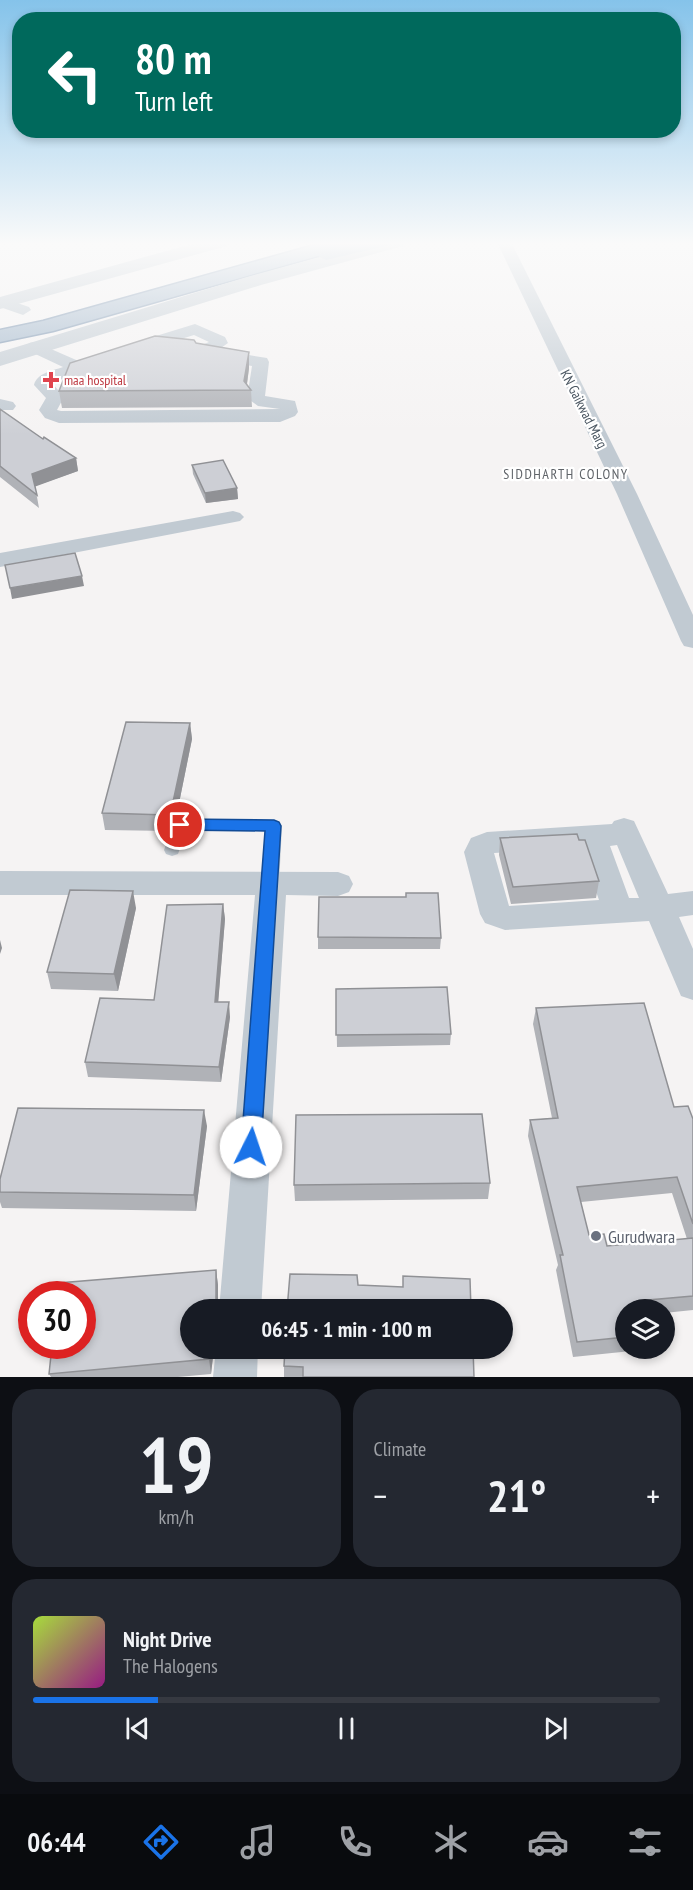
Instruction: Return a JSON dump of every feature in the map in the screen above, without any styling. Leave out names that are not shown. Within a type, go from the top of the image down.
[{"type":"highway","points":[[0,346],[46,327],[110,306]]},
{"type":"highway","points":[[0,336],[46,327]]},
{"type":"street","points":[[0,358],[171,306]]},
{"type":"street","name":"KN Gaikwad Marg","points":[[535,306],[627,494],[693,641]]},
{"type":"street","points":[[97,360],[44,380],[43,385],[55,397],[48,410],[51,414],[59,417],[287,415],[289,405],[287,403],[268,403],[256,398],[261,362],[204,353],[205,350],[220,343],[219,340],[154,311]]},
{"type":"street","points":[[121,322],[159,341]]},
{"type":"street","points":[[118,354],[195,329]]},
{"type":"street","points":[[35,347],[77,367]]},
{"type":"street","points":[[0,560],[233,517]]},
{"type":"street","points":[[693,903],[659,908],[505,918],[496,914],[479,852],[481,846],[487,843],[592,836],[625,831],[659,908],[693,986]]},
{"type":"street","points":[[592,836],[618,911]]},
{"type":"street","points":[[0,883],[338,884]]},
{"type":"street","points":[[241,1299],[271,885]]},
{"type":"street","points":[[235,1377],[236,1359]]},
{"type":"lane","points":[[172,850],[180,825],[274,826],[271,885]]},
{"type":"building","points":[[155,336],[194,340],[196,343],[249,352],[244,381],[251,390],[59,391],[70,363]]},
{"type":"building","points":[[0,409],[43,439],[44,437],[76,458],[32,474],[37,495],[0,466]]},
{"type":"building","points":[[223,460],[237,488],[205,493],[192,465]]},
{"type":"building","points":[[75,553],[82,576],[10,588],[5,565]]},
{"type":"building","points":[[126,722],[190,723],[173,802],[167,815],[102,813]]},
{"type":"building","points":[[577,834],[579,840],[585,840],[599,881],[513,887],[500,838]]},
{"type":"building","points":[[70,890],[133,891],[114,974],[47,972]]},
{"type":"building","points":[[406,893],[438,893],[441,938],[318,937],[319,897],[406,897]]},
{"type":"building","points":[[223,904],[215,1002],[229,1002],[219,1067],[85,1062],[100,998],[154,1000],[167,905]]},
{"type":"building","points":[[447,987],[451,1034],[336,1035],[336,989]]},
{"type":"building","points":[[644,1003],[674,1107],[688,1106],[693,1119],[693,1224],[677,1177],[577,1187],[589,1235],[604,1234],[607,1246],[693,1238],[693,1296],[615,1299],[615,1338],[577,1342],[560,1255],[563,1255],[530,1120],[558,1118],[536,1008]]},
{"type":"building","points":[[18,1108],[204,1110],[194,1195],[0,1192],[0,1179]]},
{"type":"building","points":[[482,1114],[490,1183],[294,1185],[296,1115]]},
{"type":"building","points":[[216,1270],[216,1299],[180,1299],[180,1359],[209,1359],[49,1374],[51,1359],[96,1359],[96,1281],[82,1281]]},
{"type":"building","points":[[290,1274],[357,1275],[358,1285],[403,1287],[403,1276],[470,1279],[471,1299],[288,1299]]},
{"type":"building","points":[[284,1359],[473,1359],[474,1377],[303,1377],[303,1367],[284,1366]]},
{"type":"place","name":"maa hospital","points":[[51,380]]},
{"type":"place","name":"Gurudwara","points":[[596,1236]]},
{"type":"district","name":"SIDDHARTH COLONY","points":[[566,474]]},
{"type":"route","points":[[180,825],[274,826],[251,1147]]}]
